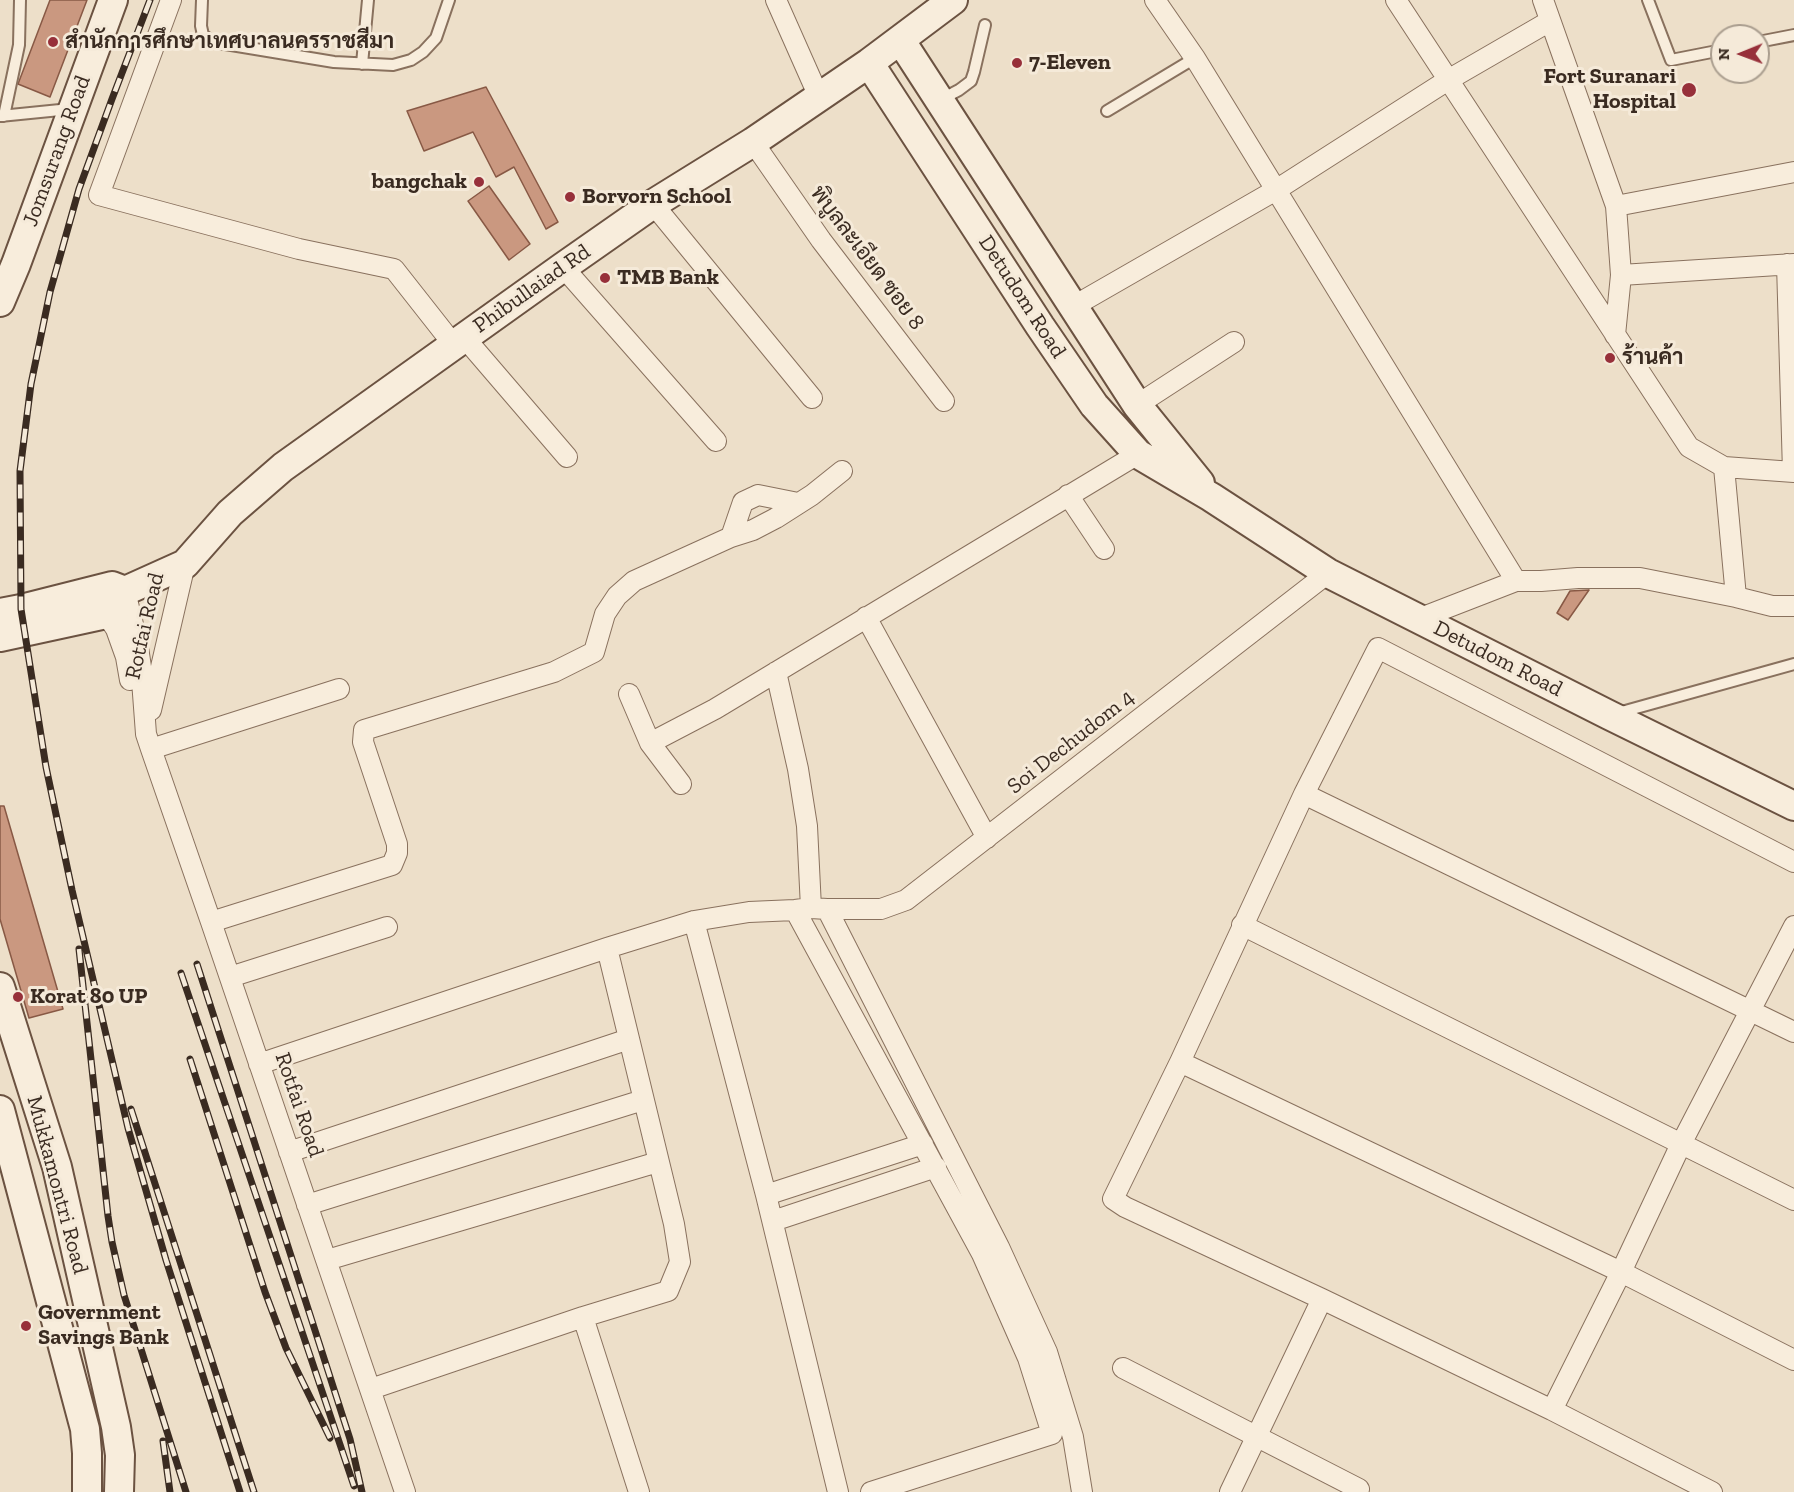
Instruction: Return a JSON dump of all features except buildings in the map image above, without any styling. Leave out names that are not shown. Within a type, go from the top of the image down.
[{"type":"main road","name":"Jomsurang Road","points":[[0,302],[113,0]]},
{"type":"main road","name":"Phibullaiad Rd","points":[[106,614],[116,607],[124,591],[185,564],[230,513],[283,467],[653,204],[753,142],[869,63],[953,0]]},
{"type":"main road","name":"Detudom Road","points":[[901,40],[1137,405],[1211,497]]},
{"type":"main road","name":"Detudom Road","points":[[869,63],[1040,327],[1094,405],[1138,454],[1211,497],[1328,573],[1794,806]]},
{"type":"main road","points":[[1040,327],[1074,306]]},
{"type":"main road","name":"Phibullaiad Rd","points":[[0,613],[112,586],[124,591]]},
{"type":"main road","points":[[0,637],[106,614]]},
{"type":"main road","name":"Mukkamontri Road","points":[[0,987],[57,1167],[116,1428],[120,1455],[119,1492]]},
{"type":"main road","name":"Mukkamontri Road","points":[[0,1110],[85,1429],[87,1492]]},
{"type":"main road","points":[[18,1177],[57,1167]]},
{"type":"street","points":[[171,0],[99,195],[298,249],[394,269],[458,341],[567,456]]},
{"type":"street","points":[[776,0],[819,97]]},
{"type":"street","points":[[1155,0],[1194,58],[1516,581]]},
{"type":"street","points":[[1396,0],[1689,447],[1724,467],[1794,472],[1791,264],[1621,275]]},
{"type":"street","points":[[1542,0],[1616,206],[1621,275],[1615,335]]},
{"type":"street","points":[[1074,306],[1276,190],[1448,80],[1550,21]]},
{"type":"street","name":"พิบูลละเอียด ซอย 8","points":[[753,142],[821,240],[944,401]]},
{"type":"street","points":[[1616,206],[1794,172]]},
{"type":"street","points":[[653,204],[812,398]]},
{"type":"street","points":[[563,267],[716,441]]},
{"type":"street","points":[[1137,405],[1234,342]]},
{"type":"street","points":[[650,743],[715,709],[1138,454]]},
{"type":"street","points":[[1724,467],[1736,597]]},
{"type":"street","points":[[211,922],[392,865],[397,853],[397,844],[363,742],[364,730],[554,672],[594,652],[605,614],[617,596],[634,581],[777,518],[812,495],[842,471]]},
{"type":"street","points":[[731,537],[743,502],[758,495],[798,503]]},
{"type":"street","points":[[1068,495],[1104,549]]},
{"type":"street","name":"Rotfai Road","points":[[148,742],[158,676],[185,564]]},
{"type":"street","name":"Soi Dechudom 4","points":[[260,1064],[694,921],[749,912],[881,909],[906,900],[1328,573]]},
{"type":"street","points":[[1418,619],[1516,581],[1640,578],[1772,606],[1794,606]]},
{"type":"street","name":"Rotfai Road","points":[[124,591],[137,641],[148,742]]},
{"type":"street","name":"Rotfai Road","points":[[106,614],[116,628],[126,657],[140,720],[260,1064],[405,1492]]},
{"type":"street","points":[[866,617],[987,838]]},
{"type":"street","points":[[1712,1492],[1552,1410],[1125,1207],[1113,1199],[1180,1062],[1304,794],[1378,648],[1794,862]]},
{"type":"street","points":[[776,672],[798,770],[807,826],[811,909],[923,1144],[982,1254],[1028,1358],[1052,1434],[871,1492]]},
{"type":"street","points":[[148,742],[339,689]]},
{"type":"street","points":[[629,694],[650,743],[681,784]]},
{"type":"street","points":[[1304,794],[1794,1032]]},
{"type":"street","points":[[811,909],[999,1247],[1047,1352],[1073,1437],[1082,1492]]},
{"type":"street","points":[[694,921],[773,1221],[838,1492]]},
{"type":"street","points":[[1242,925],[1794,1200]]},
{"type":"street","points":[[1552,1410],[1621,1272],[1681,1144],[1794,926]]},
{"type":"street","points":[[230,977],[387,927]]},
{"type":"street","points":[[371,1389],[583,1317],[668,1291],[680,1262],[674,1224],[607,948]]},
{"type":"street","points":[[289,1152],[629,1040]]},
{"type":"street","points":[[1180,1062],[1621,1272],[1794,1360]]},
{"type":"street","points":[[308,1205],[643,1100]]},
{"type":"street","points":[[766,1195],[923,1144]]},
{"type":"street","points":[[327,1260],[658,1161]]},
{"type":"street","points":[[773,1221],[936,1167]]},
{"type":"street","points":[[1230,1492],[1322,1299]]},
{"type":"street","points":[[583,1317],[639,1492]]},
{"type":"street","points":[[1123,1368],[1359,1489]]},
{"type":"lane","points":[[20,0],[20,45],[2,116],[73,108]]},
{"type":"lane","points":[[202,0],[203,35],[213,42],[334,62],[393,65],[411,60],[423,52],[436,38],[449,0]]},
{"type":"lane","points":[[362,64],[368,0]]},
{"type":"lane","points":[[1648,0],[1671,60],[1710,52]]},
{"type":"lane","points":[[940,100],[970,81],[984,24]]},
{"type":"lane","points":[[1770,40],[1794,35]]},
{"type":"lane","points":[[1107,111],[1194,58]]},
{"type":"lane","points":[[1609,715],[1794,664]]},
{"type":"railway","points":[[150,0],[79,189],[50,292],[31,384],[20,471],[21,609],[46,767],[72,890],[128,1128],[166,1260],[240,1492]]},
{"type":"railway","points":[[79,949],[112,1242],[124,1295],[186,1492]]},
{"type":"railway","points":[[197,964],[350,1439],[362,1492]]},
{"type":"railway","points":[[181,973],[354,1486]]},
{"type":"railway","points":[[190,1059],[265,1292],[286,1348],[330,1438]]},
{"type":"railway","points":[[131,1109],[254,1492]]},
{"type":"railway","points":[[163,1441],[170,1492]]},
{"type":"place","name":"สำนักการศึกษาเทศบาลนครราชสีมา","points":[[53,42]]},
{"type":"place","name":"7-Eleven","points":[[1017,63]]},
{"type":"place","name":"Fort Suranari Hospital","points":[[1689,90]]},
{"type":"place","name":"bangchak","points":[[479,182]]},
{"type":"place","name":"Borvorn School","points":[[570,197]]},
{"type":"place","name":"TMB Bank","points":[[605,278]]},
{"type":"place","name":"ร้านค้า","points":[[1610,358]]},
{"type":"place","name":"Korat 80 UP","points":[[18,997]]},
{"type":"place","name":"Government Savings Bank","points":[[26,1326]]}]
